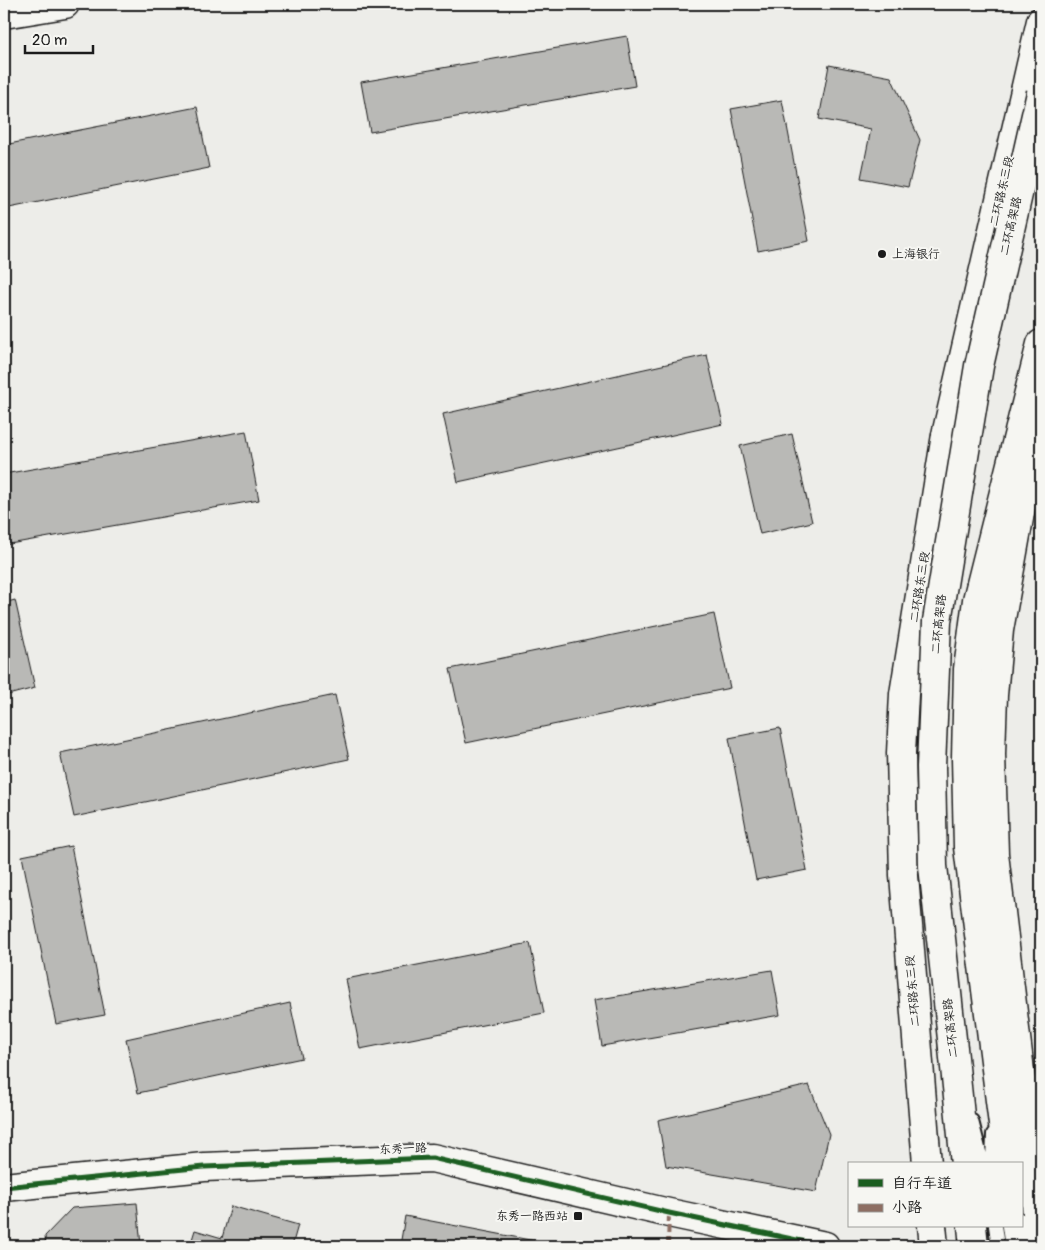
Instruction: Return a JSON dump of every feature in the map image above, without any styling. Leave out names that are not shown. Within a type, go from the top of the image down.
[{"type":"main road","points":[[4,14],[65,4]]},
{"type":"main road","name":"二环路东三段","points":[[927,1162],[904,875],[901,752],[904,694],[946,435],[1041,22]]},
{"type":"main road","name":"二环高架路","points":[[966,1162],[933,866],[931,767],[937,622],[979,366],[1041,93]]},
{"type":"main road","points":[[1008,1162],[968,847],[966,758],[968,669],[977,600],[1041,344]]},
{"type":"main road","points":[[1041,413],[1030,457],[1000,630],[994,695],[992,754],[994,854],[1041,1246]]},
{"type":"main road","name":"东秀一路","points":[[4,1187],[204,1167],[432,1158],[669,1213],[825,1246]]},
{"type":"main road","points":[[932,1228],[934,1246]]},
{"type":"main road","points":[[972,1228],[974,1246]]},
{"type":"main road","points":[[1016,1228],[1018,1246]]},
{"type":"lane","points":[[992,1162],[993,1044]]},
{"type":"lane","points":[[953,1048],[982,1162]]},
{"type":"lane","points":[[995,1228],[998,1246]]},
{"type":"building","points":[[627,36],[635,86],[370,132],[361,82]]},
{"type":"building","points":[[829,65],[891,77],[920,140],[908,187],[861,178],[871,129],[819,119]]},
{"type":"building","points":[[782,100],[809,241],[758,251],[731,109]]},
{"type":"building","points":[[197,107],[209,168],[4,209],[4,145]]},
{"type":"building","points":[[707,355],[723,424],[458,482],[443,414]]},
{"type":"building","points":[[246,431],[259,500],[4,545],[4,474]]},
{"type":"building","points":[[792,434],[812,522],[760,534],[740,446]]},
{"type":"building","points":[[15,600],[35,688],[4,696],[4,603]]},
{"type":"building","points":[[714,614],[730,688],[466,743],[450,669]]},
{"type":"building","points":[[335,695],[349,759],[74,817],[60,753]]},
{"type":"building","points":[[780,728],[807,870],[756,880],[729,738]]},
{"type":"building","points":[[71,846],[105,1015],[56,1024],[22,856]]},
{"type":"building","points":[[530,943],[544,1013],[360,1049],[346,979]]},
{"type":"building","points":[[772,970],[780,1015],[602,1046],[594,1000]]},
{"type":"building","points":[[290,1003],[302,1058],[138,1093],[126,1039]]},
{"type":"building","points":[[809,1085],[829,1134],[816,1192],[666,1166],[658,1120]]},
{"type":"building","points":[[137,1203],[141,1246],[46,1246],[45,1236],[72,1208]]},
{"type":"building","points":[[231,1206],[298,1225],[292,1246],[190,1246],[195,1230],[222,1238]]},
{"type":"building","points":[[405,1216],[561,1246],[400,1246]]},
{"type":"marked path","points":[[668,1246],[669,1213]]},
{"type":"cycle path","points":[[4,1187],[204,1167],[432,1158],[669,1213],[825,1246]]},
{"type":"place","name":"上海银行","points":[[882,254]]},
{"type":"place","name":"东秀一路西站","points":[[578,1216]]}]
